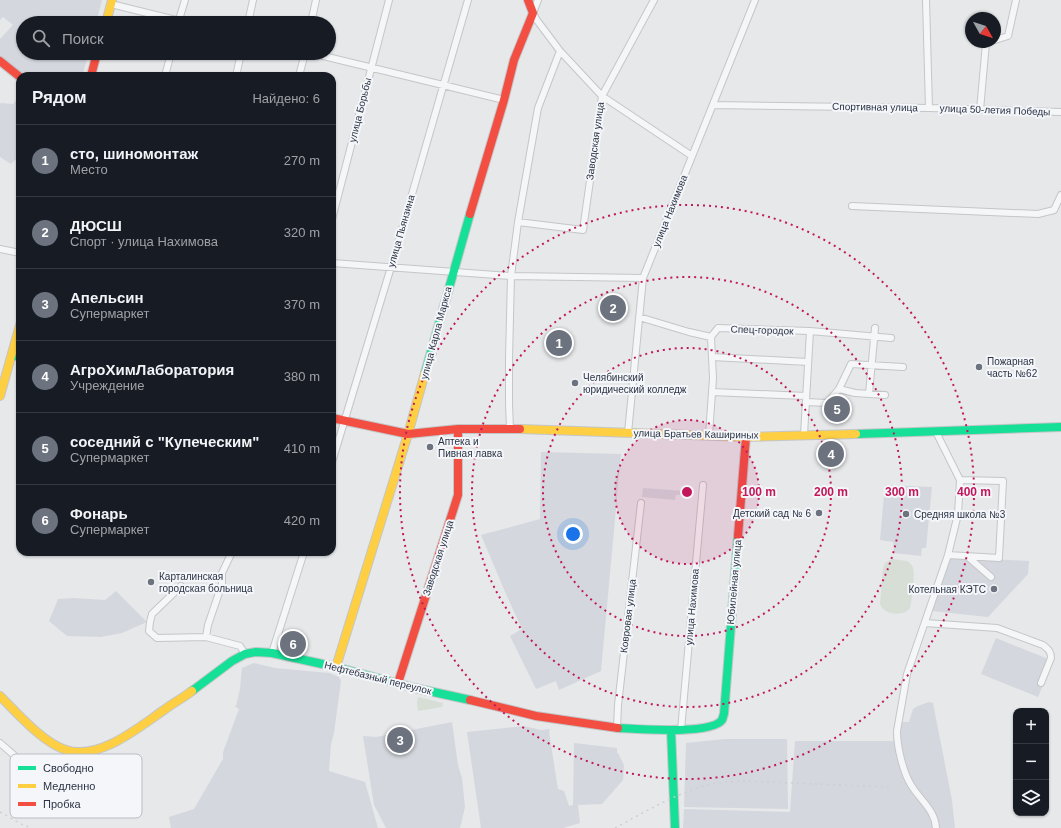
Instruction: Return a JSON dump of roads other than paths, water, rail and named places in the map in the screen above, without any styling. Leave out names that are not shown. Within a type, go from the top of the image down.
[{"type":"main road","points":[[528,0],[533,13]]},
{"type":"main road","points":[[108,16],[111,2]]},
{"type":"main road","name":"улица Карла Маркса","points":[[336,666],[408,434],[453,272],[504,100],[514,60],[533,13]]},
{"type":"main road","points":[[92,72],[95,60]]},
{"type":"main road","points":[[0,61],[16,74]]},
{"type":"main road","points":[[0,396],[16,356]]},
{"type":"main road","name":"улица Братьев Кашириных","points":[[336,419],[408,434],[458,429],[510,428],[746,436],[1060,428]]},
{"type":"main road","name":"Заводская улица","points":[[398,683],[458,495],[458,429]]},
{"type":"main road","name":"Юбилейная улица","points":[[716,724],[722,720],[724,714],[746,436]]},
{"type":"main road","name":"Нефтебазный переулок","points":[[66,750],[86,752],[109,745],[135,730],[203,684],[234,659],[250,652],[272,653],[336,666],[415,688],[536,716],[617,728],[681,730],[703,728],[716,724]]},
{"type":"main road","points":[[0,696],[41,735],[66,750]]},
{"type":"main road","points":[[671,730],[675,828]]},
{"type":"street","points":[[180,16],[185,0]]},
{"type":"street","points":[[250,16],[253,0]]},
{"type":"street","points":[[313,16],[316,0]]},
{"type":"street","name":"улица Борьбы","points":[[336,203],[389,0]]},
{"type":"street","name":"улица Пьянзина","points":[[336,449],[391,267],[468,0]]},
{"type":"street","name":"улица Карла Маркса","points":[[533,13],[538,0]]},
{"type":"street","name":"Заводская улица","points":[[518,222],[583,230],[602,96],[654,0]]},
{"type":"street","name":"улица Нахимова","points":[[628,432],[643,278],[755,0]]},
{"type":"street","name":"Спортивная улица","points":[[713,105],[929,108],[926,0]]},
{"type":"street","points":[[1001,38],[1008,36],[1016,0]]},
{"type":"street","points":[[111,2],[158,16]]},
{"type":"street","points":[[533,13],[560,51],[602,96],[692,156]]},
{"type":"street","points":[[980,110],[986,48]]},
{"type":"street","points":[[510,428],[509,358],[511,276],[518,222],[538,108],[560,51]]},
{"type":"street","points":[[336,59],[504,100]]},
{"type":"street","points":[[166,72],[169,60]]},
{"type":"street","points":[[237,72],[239,60]]},
{"type":"street","points":[[300,72],[303,60]]},
{"type":"street","name":"улица 50-летия Победы","points":[[929,108],[1061,112]]},
{"type":"street","points":[[852,206],[1038,214],[1054,210],[1061,195]]},
{"type":"street","points":[[0,249],[16,252]]},
{"type":"street","points":[[336,263],[511,276],[643,278]]},
{"type":"street","points":[[639,316],[689,332],[711,337],[713,378],[709,435]]},
{"type":"street","name":"Спец-городок","points":[[711,337],[718,328],[810,331],[891,338]]},
{"type":"street","points":[[869,394],[875,328]]},
{"type":"street","points":[[804,434],[810,331]]},
{"type":"street","points":[[712,357],[808,362]]},
{"type":"street","points":[[712,392],[806,399],[828,403],[839,389],[851,364],[903,367]]},
{"type":"street","points":[[839,389],[855,393],[885,395]]},
{"type":"street","points":[[936,432],[960,480],[958,514],[948,555],[907,674],[897,731],[897,740],[908,778],[917,794],[933,814],[936,822],[936,828]]},
{"type":"street","points":[[948,555],[999,558],[1002,481],[960,480]]},
{"type":"street","name":"улица Нахимова","points":[[681,730],[703,485]]},
{"type":"street","name":"Ковровая улица","points":[[617,728],[618,705],[641,504]]},
{"type":"street","points":[[206,637],[208,626],[222,584],[222,573],[230,556]]},
{"type":"street","points":[[272,653],[303,556]]},
{"type":"street","points":[[968,557],[991,578]]},
{"type":"street","points":[[181,586],[152,614],[149,631],[157,638],[206,637],[240,646],[245,654]]},
{"type":"street","points":[[925,623],[997,628],[1043,645],[1049,649],[1051,658],[1041,683]]},
{"type":"street","points":[[0,743],[13,754]]},
{"type":"street","points":[[66,750],[70,754]]},
{"type":"railway","points":[[615,828],[679,795],[706,785],[717,783],[744,781],[890,787]]},
{"type":"railway","points":[[0,812],[10,818]]},
{"type":"railway","points":[[11,818],[32,828]]},
{"type":"place","name":"ДЮСШ","points":[[613,308]]},
{"type":"place","name":"сто, шиномонтаж","points":[[559,343]]},
{"type":"place","name":"Пожарная часть №62","points":[[979,367]]},
{"type":"place","name":"Челябинский юридический колледж","points":[[575,383]]},
{"type":"place","name":"соседний с \"Купеческим\"","points":[[837,409]]},
{"type":"place","name":"Аптека и Пивная лавка","points":[[430,447]]},
{"type":"place","name":"АгроХимЛаборатория","points":[[831,454]]},
{"type":"place","name":"Детский сад № 6","points":[[819,513]]},
{"type":"place","name":"Средняя школа №3","points":[[906,514]]},
{"type":"place","name":"Карталинская городская больница","points":[[151,582]]},
{"type":"place","name":"Котельная КЭТС","points":[[994,589]]},
{"type":"place","name":"Фонарь","points":[[293,644]]},
{"type":"place","name":"Апельсин","points":[[400,740]]}]
